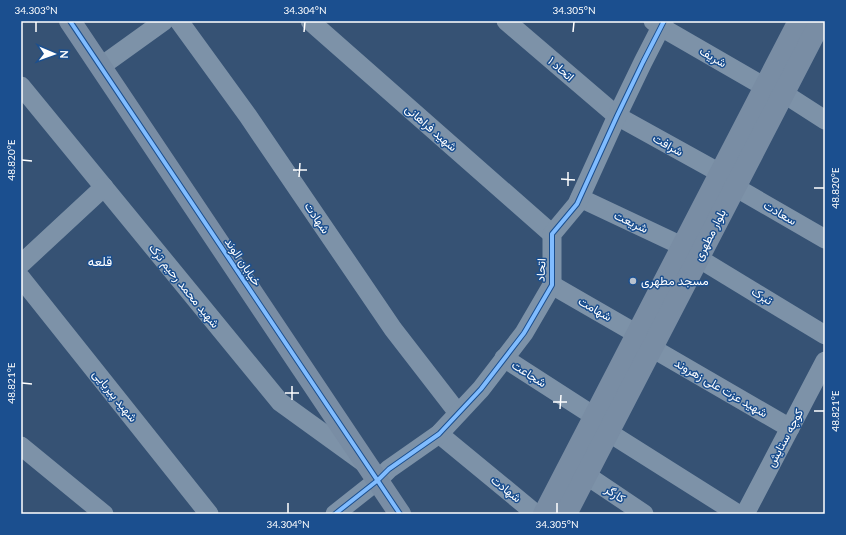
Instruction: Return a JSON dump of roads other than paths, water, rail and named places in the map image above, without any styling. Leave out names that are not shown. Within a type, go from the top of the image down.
[{"type":"main road","name":"خیابان الوند","points":[[70,21],[400,514]]},
{"type":"main road","name":"بلوار مطهری","points":[[774,90],[799,21]]},
{"type":"main road","name":"بلوار مطهری","points":[[544,514],[601,424],[774,90],[821,21]]},
{"type":"main road","name":"بلوار مطهری","points":[[566,514],[586,475],[601,424]]},
{"type":"street","points":[[100,67],[164,21]]},
{"type":"street","name":"شهادت","points":[[179,21],[248,116],[392,329],[458,413]]},
{"type":"street","name":"شهید فراهانی","points":[[310,21],[552,234]]},
{"type":"street","name":"اتحاد ۱","points":[[506,21],[617,116]]},
{"type":"street","points":[[552,234],[577,204],[643,62],[659,23]]},
{"type":"street","name":"شریف","points":[[659,23],[825,120]]},
{"type":"street","name":"شهید محمد رحیم ترک","points":[[21,86],[280,402],[372,473]]},
{"type":"street","name":"شرافت","points":[[617,116],[727,180]]},
{"type":"street","name":"سعادت","points":[[727,180],[825,239]]},
{"type":"street","points":[[21,264],[104,187]]},
{"type":"street","name":"شریعت","points":[[580,198],[690,252]]},
{"type":"street","name":"اتحاد","points":[[335,514],[372,473],[389,468],[439,434],[481,389],[524,333],[552,284],[552,234]]},
{"type":"street","name":"تبرک","points":[[690,252],[825,335]]},
{"type":"street","name":"شهید پیریایی","points":[[21,278],[209,514]]},
{"type":"street","name":"شهامت","points":[[552,284],[644,341]]},
{"type":"street","name":"شهید عزت علی زهروند","points":[[644,341],[790,428]]},
{"type":"street","name":"شجاعت","points":[[504,358],[738,514]]},
{"type":"street","name":"کوچه ستایش","points":[[745,514],[825,361]]},
{"type":"street","name":"شهادت","points":[[439,434],[536,514]]},
{"type":"street","points":[[21,446],[104,514]]},
{"type":"street","name":"کارگر","points":[[586,475],[644,514]]},
{"type":"place","name":"مسجد مطهری","points":[[633,281]]},
{"type":"district","name":"قلعه","points":[[100,261]]}]
